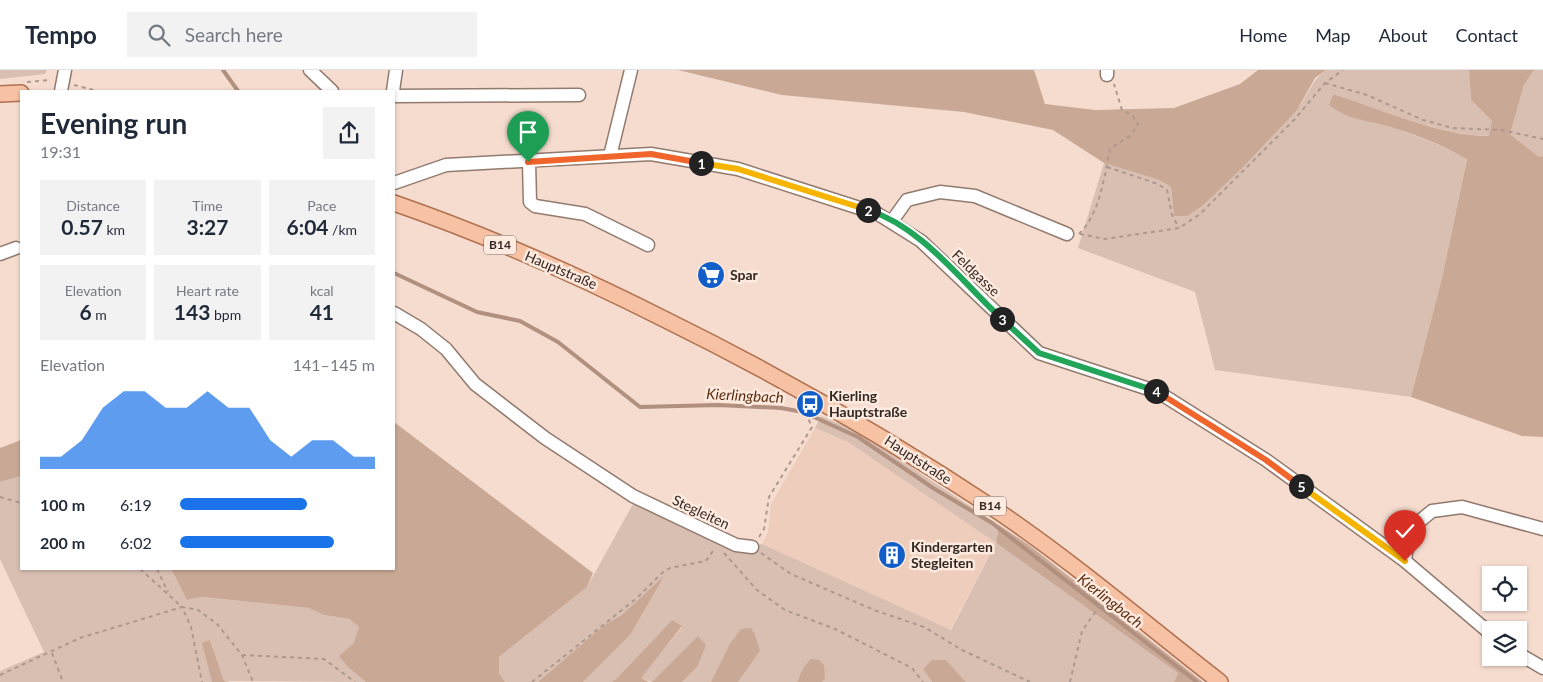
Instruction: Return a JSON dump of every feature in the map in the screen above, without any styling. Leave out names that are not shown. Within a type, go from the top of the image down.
[{"type":"main road","points":[[0,94],[20,93]]},
{"type":"main road","name":"Hauptstraße","points":[[395,203],[466,230],[606,290],[742,357],[870,428],[1040,541],[1220,682]]},
{"type":"street","points":[[61,90],[65,70]]},
{"type":"street","points":[[310,70],[331,90]]},
{"type":"street","points":[[393,90],[396,70]]},
{"type":"street","points":[[610,156],[631,70]]},
{"type":"street","points":[[395,96],[579,95]]},
{"type":"street","name":"Feldgasse","points":[[395,183],[446,165],[651,154],[738,169],[878,214],[922,241],[1039,353],[1158,392],[1266,460],[1405,561],[1482,626]]},
{"type":"street","points":[[528,162],[530,202],[535,206],[585,214],[648,245]]},
{"type":"street","points":[[892,221],[907,200],[940,192],[975,196],[1073,234]]},
{"type":"street","points":[[0,254],[16,248]]},
{"type":"street","name":"Stegleiten","points":[[395,313],[421,329],[446,349],[475,384],[498,402],[545,438],[633,496],[736,545],[752,547]]},
{"type":"street","points":[[1405,561],[1409,530],[1432,511],[1462,507],[1543,529]]},
{"type":"street","points":[[1527,659],[1543,668]]},
{"type":"path","points":[[1073,234],[1105,239],[1179,228],[1206,207],[1294,120],[1325,84],[1343,70]]},
{"type":"path","points":[[1073,234],[1089,224],[1098,201],[1110,149],[1131,135],[1138,124],[1132,115],[1122,110],[1117,89],[1107,72]]},
{"type":"path","points":[[1325,84],[1366,95],[1423,120],[1453,128],[1501,130],[1543,139]]},
{"type":"path","points":[[77,86],[93,90]]},
{"type":"path","points":[[1106,167],[1158,184],[1167,190],[1172,215],[1179,228]]},
{"type":"path","points":[[802,405],[812,427],[770,497],[764,529],[752,547],[791,574],[874,610],[924,627],[962,650],[1030,682]]},
{"type":"path","points":[[0,497],[20,503]]},
{"type":"path","points":[[717,543],[757,590],[785,610],[835,629],[912,668],[923,682]]},
{"type":"path","points":[[532,682],[638,597],[662,573],[670,568],[706,561],[712,555]]},
{"type":"path","points":[[141,570],[169,593],[182,607],[191,627],[202,682]]},
{"type":"path","points":[[158,570],[169,593]]},
{"type":"path","points":[[1070,682],[1082,631],[1102,602]]},
{"type":"path","points":[[0,676],[52,653],[80,638],[182,607],[198,610],[217,624],[242,655],[253,682]]},
{"type":"path","points":[[52,653],[63,682]]},
{"type":"path","points":[[242,655],[324,659],[355,682]]},
{"type":"shaded area","points":[[0,70],[47,70],[45,74],[0,79]]},
{"type":"shaded area","points":[[678,70],[1034,70],[1045,104],[1095,110],[1174,108],[1240,84],[1258,70],[1326,70],[1315,78],[1297,110],[1240,170],[1202,206],[1187,216],[1174,216],[1171,187],[1159,180],[1104,163],[1053,130],[964,112],[782,95]]},
{"type":"shaded area","points":[[1326,70],[1469,70],[1471,100],[1492,121],[1490,136],[1470,135],[1410,121],[1333,94],[1329,105],[1343,114],[1408,133],[1467,158],[1442,278],[1411,397],[1215,370],[1195,292],[1078,248],[1104,163],[1159,180],[1171,187],[1174,216],[1280,126],[1294,112],[1312,85]]},
{"type":"shaded area","points":[[1469,70],[1534,70],[1524,85],[1510,134],[1539,157],[1543,156],[1543,437],[1522,436],[1411,397],[1442,278],[1467,159],[1418,136],[1350,117],[1329,105],[1333,94],[1430,127],[1450,132],[1489,136],[1492,121],[1471,100]]},
{"type":"shaded area","points":[[1534,70],[1543,70],[1543,156],[1539,157],[1510,134],[1524,85]]},
{"type":"shaded area","points":[[821,416],[853,429],[999,525],[996,543],[848,442],[815,428]]},
{"type":"shaded area","points":[[395,423],[593,573],[587,587],[499,657],[499,673],[505,682],[366,682],[349,668],[339,656],[354,643],[359,627],[349,619],[324,615],[309,608],[202,597],[187,600],[172,570],[395,570]]},
{"type":"shaded area","points":[[815,428],[848,442],[996,543],[950,630],[762,544],[768,532],[771,504]]},
{"type":"shaded area","points":[[20,440],[20,476],[0,482],[0,448]]},
{"type":"shaded area","points":[[20,476],[20,570],[172,570],[187,600],[202,597],[310,608],[324,615],[349,619],[359,627],[349,668],[366,682],[224,681],[210,640],[212,682],[0,682],[0,671],[44,652],[0,559],[0,482]]},
{"type":"shaded area","points":[[633,504],[738,551],[762,544],[951,630],[996,543],[1178,673],[1174,682],[966,682],[946,660],[923,669],[932,682],[822,682],[825,679],[803,668],[797,682],[738,682],[760,651],[729,645],[711,682],[682,682],[697,667],[669,668],[652,682],[640,678],[682,627],[672,620],[616,679],[611,682],[583,682],[630,635],[622,615],[604,625],[538,682],[505,682],[499,673],[499,657],[587,587]]},
{"type":"shaded area","points":[[999,525],[1029,545],[1203,682],[1174,682],[1178,673],[996,543]]},
{"type":"shaded area","points":[[664,576],[630,635],[583,682],[538,682],[604,625],[622,615]]},
{"type":"shaded area","points":[[672,620],[682,626],[641,678],[649,682],[611,682],[616,679]]},
{"type":"shaded area","points":[[751,628],[760,651],[738,682],[711,682],[729,645],[741,629]]},
{"type":"shaded area","points":[[698,636],[706,645],[697,667],[682,682],[652,682]]},
{"type":"shaded area","points":[[210,640],[224,681],[230,682],[212,682],[202,643]]},
{"type":"shaded area","points":[[811,659],[819,660],[824,665],[825,679],[822,682],[797,682],[803,668]]},
{"type":"shaded area","points":[[932,660],[946,660],[966,682],[932,682],[923,669]]},
{"type":"waterway","name":"Kierlingbach","points":[[223,70],[237,90]]},
{"type":"waterway","name":"Kierlingbach","points":[[395,273],[477,312],[520,321],[558,342],[640,407],[718,405],[781,408],[803,412],[858,437],[933,488],[992,523],[1197,682]]},
{"type":"place","name":"Spar","points":[[711,275]]},
{"type":"place","name":"Kierling Hauptstraße","points":[[810,404]]},
{"type":"place","name":"Kindergarten Stegleiten","points":[[892,555]]},
{"type":"route","points":[[528,162],[651,154],[738,169],[878,214],[922,241],[1039,353],[1158,392],[1266,460],[1405,561]]}]
